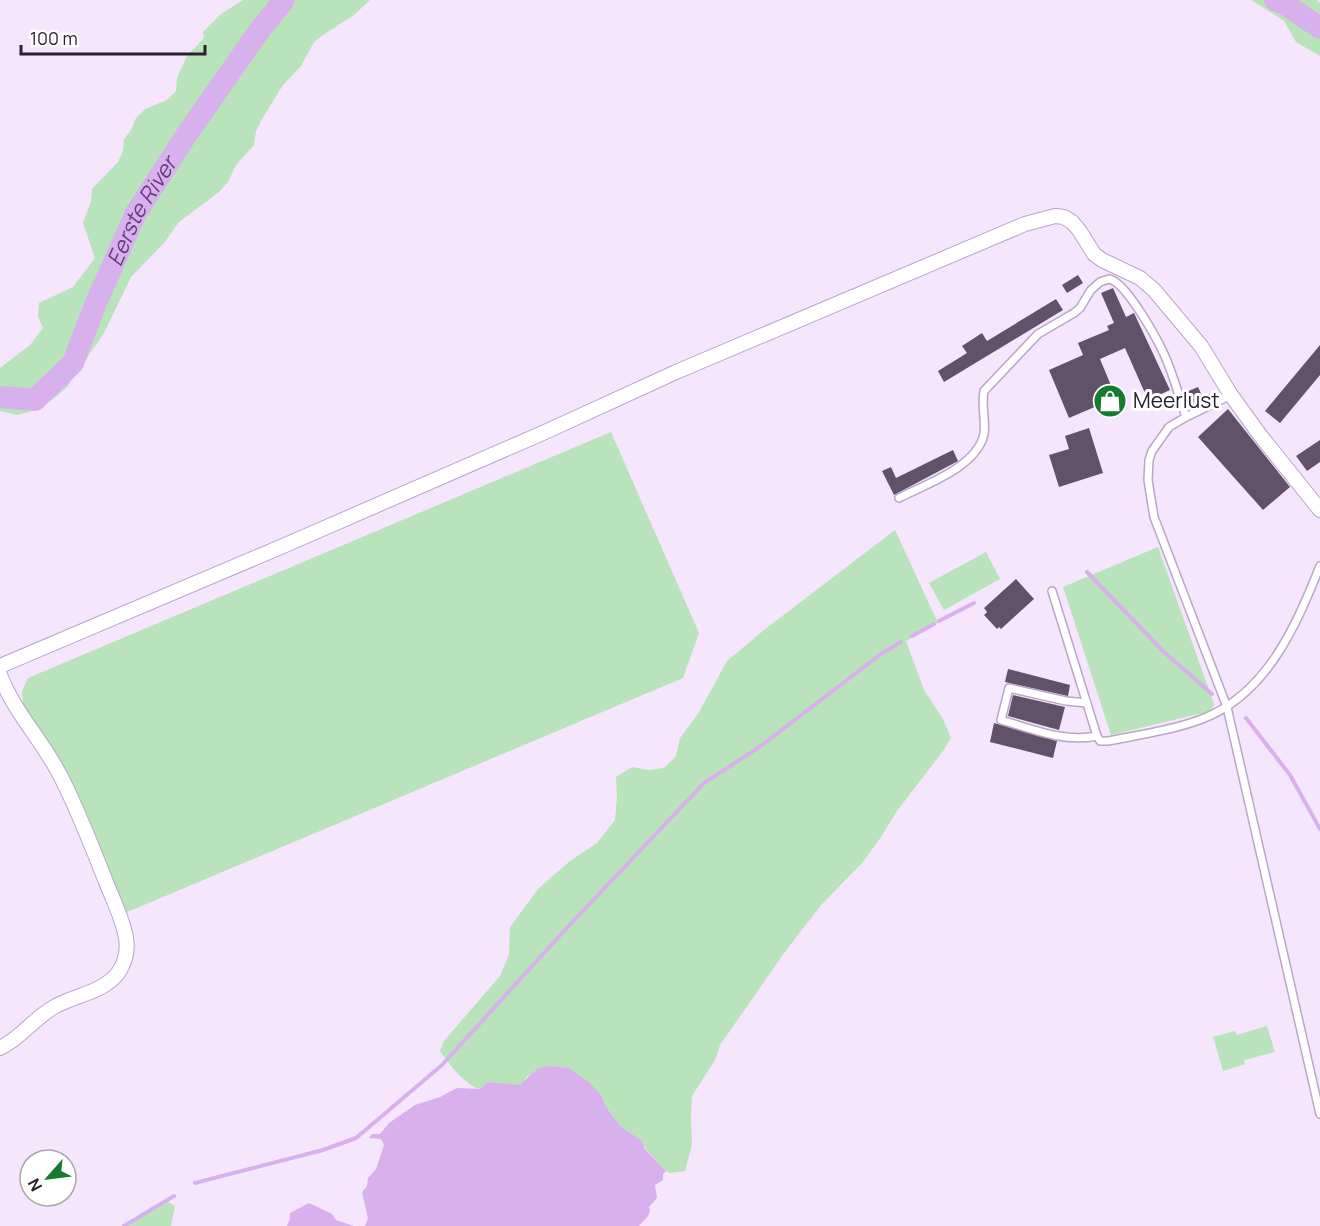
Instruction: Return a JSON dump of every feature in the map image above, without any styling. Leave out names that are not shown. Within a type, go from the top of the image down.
[{"type":"street","points":[[0,666],[327,527],[698,363],[1025,224],[1055,216],[1064,216],[1072,222],[1094,254],[1101,260],[1140,278],[1154,290],[1201,346],[1260,435],[1320,510]]},
{"type":"street","points":[[0,675],[16,708],[61,776],[93,848],[127,940],[125,958],[111,981],[100,988],[56,1005],[35,1018],[18,1037],[0,1048]]},
{"type":"lane","points":[[899,498],[966,462],[975,453],[984,434],[984,391],[1038,334],[1074,313],[1080,308],[1091,290],[1100,282],[1109,279],[1120,284],[1164,354],[1186,417]]},
{"type":"lane","points":[[1232,395],[1169,427],[1157,442],[1149,460],[1148,480],[1154,517],[1227,707],[1320,1114]]},
{"type":"lane","points":[[1052,591],[1097,736],[1100,741],[1104,742],[1202,719],[1227,707],[1268,668],[1282,649],[1320,566]]},
{"type":"lane","points":[[1087,703],[1066,701],[1010,688],[1001,720],[1057,736],[1082,740],[1097,736]]},
{"type":"green space","points":[[243,0],[370,0],[354,15],[314,42],[301,66],[283,85],[262,119],[256,131],[254,145],[236,165],[228,182],[219,192],[179,222],[164,243],[131,277],[104,333],[67,387],[52,400],[29,412],[17,415],[0,411],[0,368],[30,345],[43,328],[38,316],[39,303],[73,287],[95,258],[83,223],[91,201],[92,189],[118,162],[123,151],[124,139],[136,118],[145,109],[167,100],[176,91],[177,78],[187,56],[204,38],[203,32],[221,14]]},
{"type":"green space","points":[[1251,0],[1317,0],[1320,3],[1320,56],[1296,42],[1284,21]]},
{"type":"green space","points":[[611,432],[699,633],[683,678],[125,913],[23,706],[22,691],[28,678]]},
{"type":"green space","points":[[895,530],[938,623],[906,641],[924,690],[943,719],[951,738],[863,862],[822,904],[787,949],[720,1045],[715,1060],[692,1096],[692,1145],[685,1171],[670,1173],[666,1171],[634,1136],[620,1126],[605,1105],[602,1096],[589,1082],[569,1068],[550,1066],[527,1076],[523,1083],[517,1086],[488,1082],[480,1089],[463,1079],[440,1051],[444,1041],[500,976],[509,955],[510,927],[539,888],[570,861],[597,843],[615,820],[616,777],[632,767],[649,770],[664,768],[676,756],[680,738],[698,714],[727,661]]},
{"type":"green space","points":[[1158,547],[1214,704],[1211,711],[1111,735],[1063,587]]},
{"type":"green space","points":[[986,552],[1000,579],[944,610],[929,583]]},
{"type":"green space","points":[[1267,1026],[1275,1052],[1244,1060],[1245,1064],[1223,1071],[1213,1037],[1235,1031],[1237,1035]]},
{"type":"green space","points":[[166,1201],[175,1206],[171,1226],[124,1226]]},
{"type":"shaded area","points":[[550,1066],[569,1068],[589,1082],[602,1096],[605,1105],[620,1126],[642,1141],[644,1148],[666,1171],[663,1174],[663,1180],[655,1185],[657,1198],[649,1207],[648,1216],[639,1226],[365,1226],[368,1218],[362,1192],[367,1186],[368,1178],[376,1169],[384,1145],[381,1139],[369,1138],[372,1134],[380,1134],[389,1123],[415,1105],[440,1097],[457,1088],[480,1089],[488,1082],[520,1085],[537,1070]]},
{"type":"shaded area","points":[[309,1203],[332,1214],[336,1220],[354,1226],[287,1226],[290,1213]]},
{"type":"building","points":[[1078,275],[1083,283],[1067,293],[1062,285]]},
{"type":"building","points":[[1113,288],[1126,317],[1134,313],[1170,390],[1148,400],[1125,348],[1100,359],[1120,407],[1108,412],[1104,403],[1069,418],[1049,370],[1083,355],[1078,343],[1109,330],[1107,326],[1114,323],[1101,293]]},
{"type":"building","points":[[1056,299],[1063,310],[944,382],[938,371],[967,353],[962,346],[982,333],[987,341]]},
{"type":"building","points":[[1320,345],[1320,375],[1280,423],[1265,411]]},
{"type":"building","points":[[1198,387],[1205,402],[1191,408],[1184,393]]},
{"type":"building","points":[[1228,409],[1290,487],[1263,510],[1198,437]]},
{"type":"building","points":[[1089,428],[1103,473],[1059,487],[1049,455],[1069,449],[1065,436]]},
{"type":"building","points":[[1320,440],[1320,462],[1307,471],[1296,456]]},
{"type":"building","points":[[953,450],[958,461],[894,495],[882,471],[891,467],[896,478]]},
{"type":"building","points":[[1016,579],[1034,599],[1001,629],[999,627],[997,629],[984,615],[987,612],[984,608]]},
{"type":"building","points":[[1008,669],[1070,685],[1068,696],[1005,682]]},
{"type":"building","points":[[1013,695],[1065,707],[1059,730],[1008,716]]},
{"type":"building","points":[[994,723],[1057,741],[1053,758],[990,742]]},
{"type":"waterway","name":"Eerste River","points":[[0,397],[35,400],[73,363],[95,305],[136,213],[187,134],[259,31],[284,0]]},
{"type":"waterway","name":"Eerste River","points":[[1275,0],[1320,28]]},
{"type":"waterway","points":[[1087,572],[1164,652],[1212,694]]},
{"type":"waterway","points":[[939,621],[974,603]]},
{"type":"waterway","points":[[912,636],[934,624]]},
{"type":"waterway","points":[[195,1183],[323,1150],[356,1138],[442,1065],[563,932],[704,783],[758,748],[881,654],[901,642]]},
{"type":"waterway","points":[[1246,718],[1290,775],[1320,829]]},
{"type":"waterway","points":[[124,1226],[174,1196]]},
{"type":"place","name":"Meerlust","points":[[1110,401]]}]
